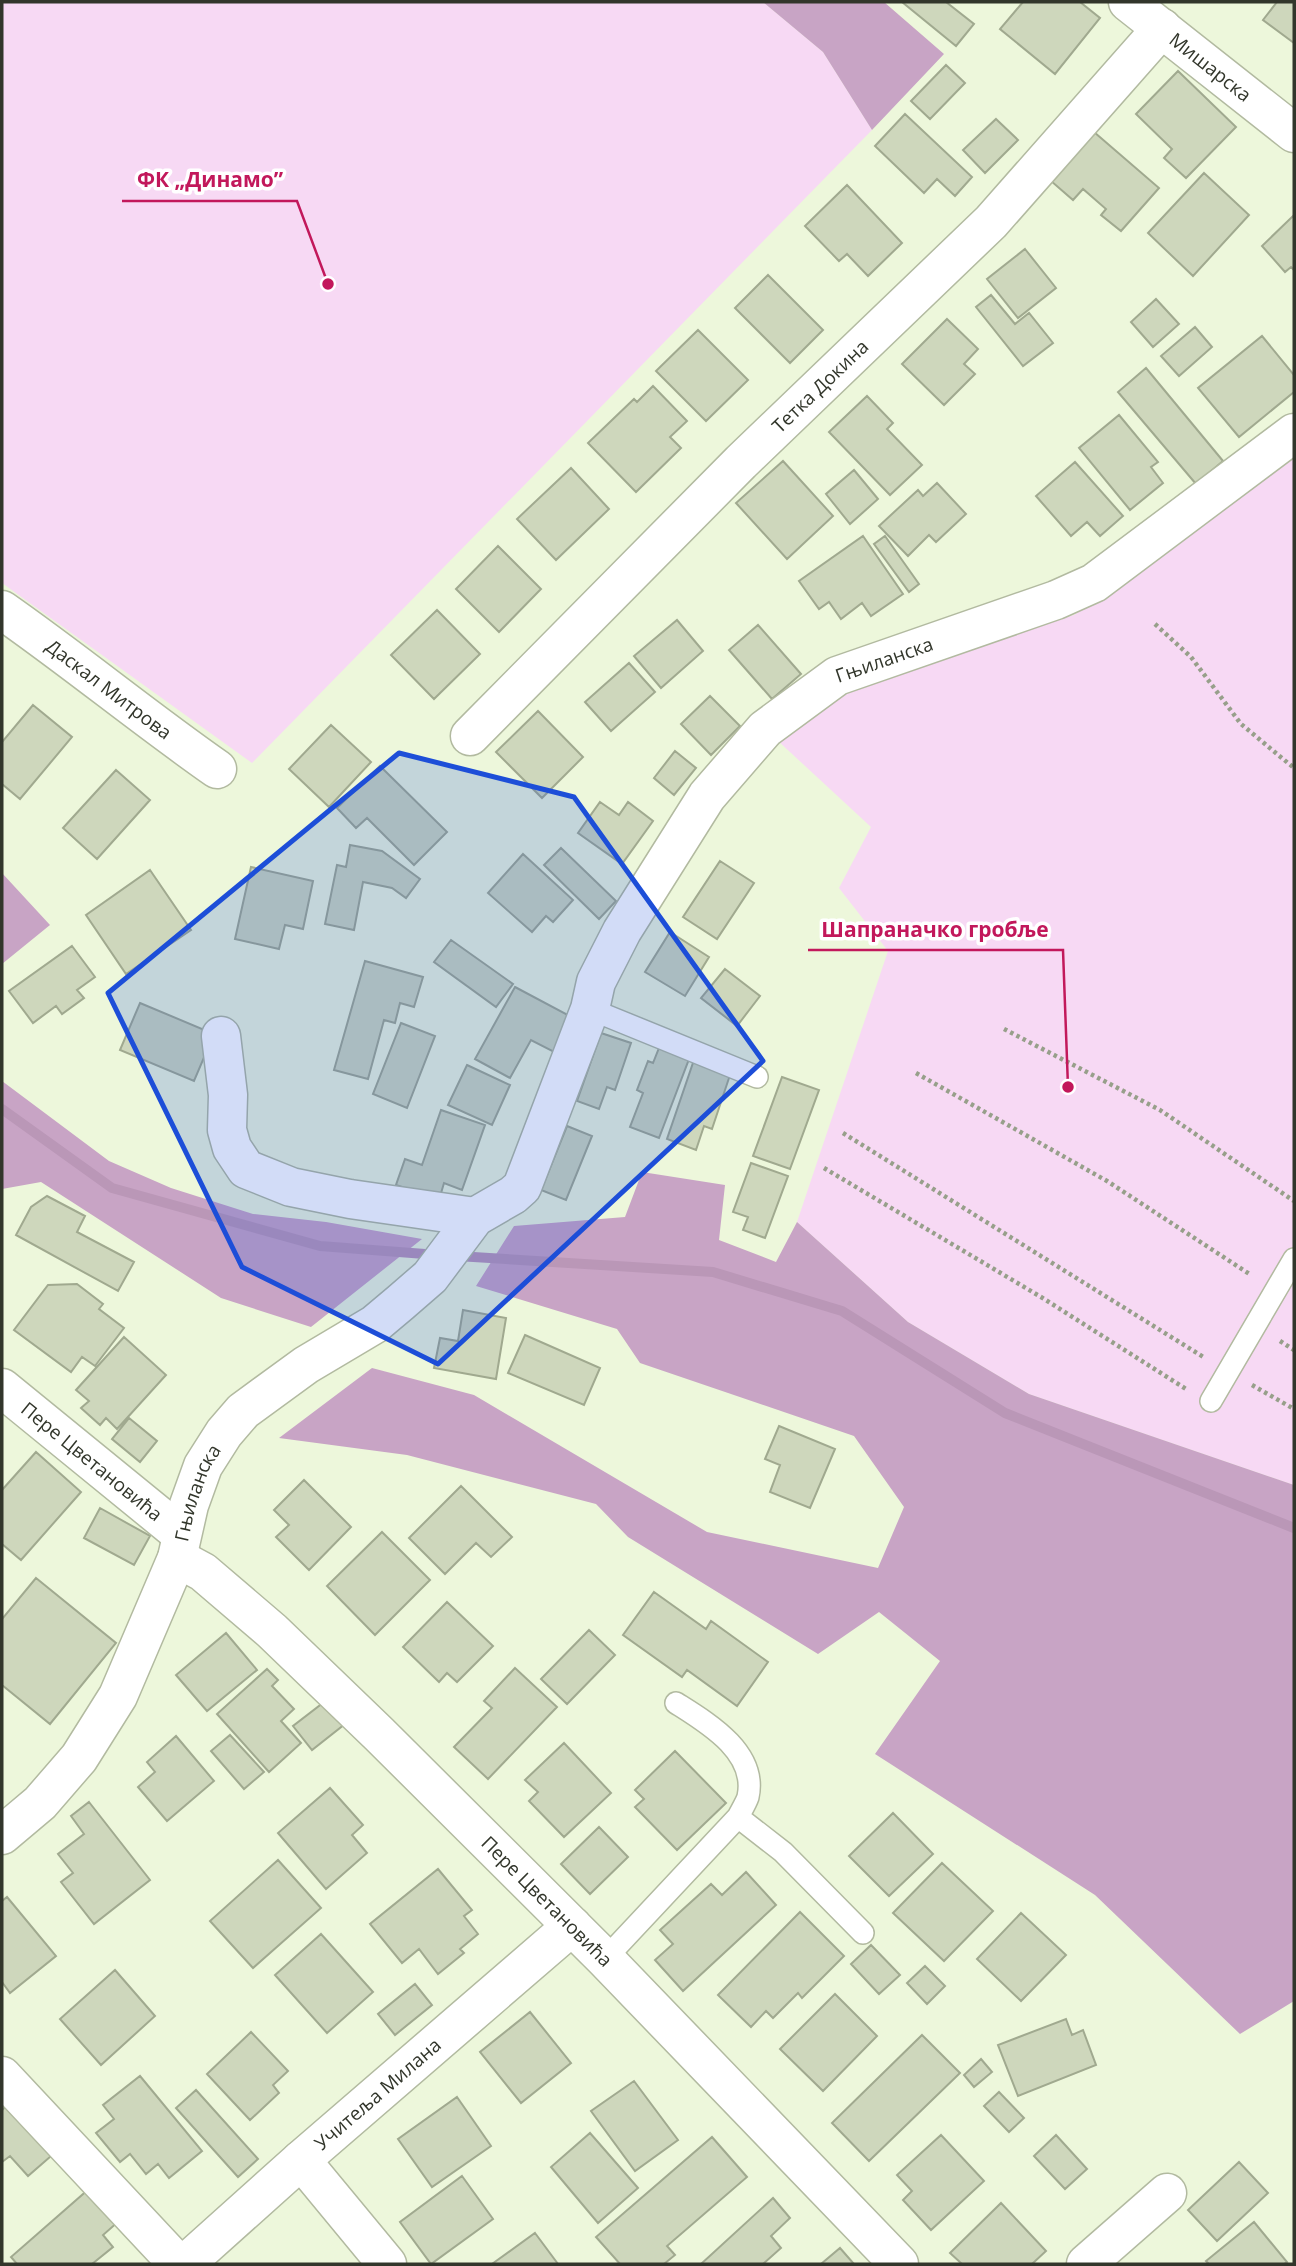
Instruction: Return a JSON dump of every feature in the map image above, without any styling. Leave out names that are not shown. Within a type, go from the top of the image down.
[{"type":"street","name":"Мишарска","points":[[1128,2],[1294,133]]},
{"type":"street","name":"Тетка Докина","points":[[470,736],[741,462],[991,222],[1162,28]]},
{"type":"street","name":"Гњиланска","points":[[2,1835],[40,1803],[79,1758],[118,1696],[179,1546],[203,1466],[224,1433],[243,1411],[306,1365],[375,1324],[430,1277],[471,1222],[513,1195],[522,1186],[590,1009],[596,982],[622,931],[707,796],[765,729],[837,676],[1056,600],[1094,583],[1294,433]]},
{"type":"street","name":"Даскал Митрова","points":[[2,610],[217,769]]},
{"type":"street","points":[[221,1036],[228,1095],[227,1130],[232,1148],[246,1169],[261,1177],[302,1189],[471,1222]]},
{"type":"street","name":"Пере Цветановића","points":[[2,1388],[179,1546],[203,1572],[272,1631],[605,1959],[899,2264]]},
{"type":"street","name":"Учитеља Милана","points":[[185,2264],[572,1926]]},
{"type":"street","points":[[2,2076],[178,2264]]},
{"type":"street","points":[[301,2160],[387,2264]]},
{"type":"street","points":[[1086,2264],[1167,2193]]},
{"type":"lane","points":[[590,1009],[757,1077]]},
{"type":"lane","points":[[1211,1401],[1294,1259]]},
{"type":"lane","points":[[605,1959],[738,1817],[748,1797],[747,1776],[738,1753],[715,1728],[676,1703]]},
{"type":"lane","points":[[738,1817],[783,1852],[863,1933]]},
{"type":"path","points":[[1154,624],[1191,657],[1241,724],[1294,768]]},
{"type":"path","points":[[1004,1029],[1160,1110],[1294,1201]]},
{"type":"path","points":[[916,1073],[1107,1181],[1275,1291]]},
{"type":"path","points":[[843,1133],[1228,1372],[1294,1409]]},
{"type":"path","points":[[824,1168],[1041,1297],[1205,1402],[1211,1401]]},
{"type":"highlighted area","points":[[399,753],[574,797],[763,1061],[438,1364],[242,1267],[108,993]]},
{"type":"shaded area","points":[[2,2],[763,2],[823,52],[872,130],[252,763],[2,583]]},
{"type":"shaded area","points":[[763,2],[884,2],[944,54],[872,130],[823,52]]},
{"type":"shaded area","points":[[1294,448],[1294,1485],[1029,1394],[908,1322],[797,1222],[888,951],[839,888],[871,827],[777,740],[869,677],[1074,615],[1127,580]]},
{"type":"shaded area","points":[[2,873],[50,925],[2,964]]},
{"type":"shaded area","points":[[2,1081],[109,1161],[171,1188],[253,1214],[326,1222],[422,1239],[311,1327],[221,1298],[41,1182],[2,1189]]},
{"type":"shaded area","points":[[642,1172],[725,1185],[719,1240],[776,1262],[797,1222],[908,1322],[1029,1394],[1294,1485],[1294,2001],[1240,2034],[1095,1895],[875,1754],[940,1661],[879,1612],[818,1654],[628,1537],[596,1504],[407,1455],[279,1438],[372,1368],[474,1395],[707,1532],[878,1568],[904,1507],[854,1436],[640,1363],[617,1329],[476,1286],[514,1226],[625,1217]]},
{"type":"building","points":[[902,2],[946,2],[974,24],[956,46]]},
{"type":"building","points":[[1023,2],[1080,2],[1100,18],[1055,74],[1000,29]]},
{"type":"building","points":[[1277,2],[1294,2],[1294,43],[1263,20]]},
{"type":"building","points":[[946,65],[965,83],[930,119],[911,101]]},
{"type":"building","points":[[1178,71],[1236,127],[1186,178],[1164,158],[1172,149],[1136,114]]},
{"type":"building","points":[[905,114],[972,177],[955,196],[937,179],[924,193],[875,146]]},
{"type":"building","points":[[996,119],[1018,140],[985,173],[963,150]]},
{"type":"building","points":[[1094,132],[1159,188],[1121,231],[1101,215],[1106,209],[1083,189],[1073,200],[1051,181]]},
{"type":"building","points":[[1204,173],[1249,215],[1193,276],[1148,233]]},
{"type":"building","points":[[847,185],[902,243],[868,276],[847,254],[839,261],[805,226]]},
{"type":"building","points":[[1294,215],[1294,270],[1291,267],[1285,272],[1262,246]]},
{"type":"building","points":[[1025,249],[1056,288],[1018,318],[987,279]]},
{"type":"building","points":[[768,275],[823,330],[790,363],[735,308]]},
{"type":"building","points":[[991,295],[1015,324],[1029,313],[1053,343],[1023,366],[976,307]]},
{"type":"building","points":[[1156,299],[1179,324],[1153,347],[1131,322]]},
{"type":"building","points":[[947,319],[978,349],[964,364],[975,374],[944,405],[902,364]]},
{"type":"building","points":[[1195,327],[1212,347],[1179,376],[1161,356]]},
{"type":"building","points":[[698,330],[748,380],[706,421],[656,371]]},
{"type":"building","points":[[1262,336],[1294,375],[1294,392],[1239,437],[1198,388]]},
{"type":"building","points":[[1146,368],[1223,461],[1196,484],[1118,392]]},
{"type":"building","points":[[653,386],[687,421],[670,437],[681,448],[636,492],[588,443],[634,399],[637,402]]},
{"type":"building","points":[[867,396],[893,423],[887,429],[922,465],[890,495],[829,432]]},
{"type":"building","points":[[1119,415],[1158,462],[1151,467],[1163,483],[1130,510],[1079,448]]},
{"type":"building","points":[[783,461],[833,516],[787,559],[736,503]]},
{"type":"building","points":[[1075,462],[1123,516],[1100,536],[1087,522],[1071,536],[1036,496]]},
{"type":"building","points":[[571,468],[609,509],[556,560],[517,519]]},
{"type":"building","points":[[854,470],[878,499],[850,524],[826,494]]},
{"type":"building","points":[[937,483],[966,514],[936,542],[929,535],[908,556],[879,526],[918,490],[923,496]]},
{"type":"building","points":[[863,536],[903,594],[871,616],[862,603],[841,619],[829,602],[819,609],[799,581]]},
{"type":"building","points":[[885,536],[919,584],[909,592],[874,544]]},
{"type":"building","points":[[498,546],[541,589],[499,632],[456,589]]},
{"type":"building","points":[[437,610],[480,654],[434,699],[391,655]]},
{"type":"building","points":[[677,620],[703,651],[661,688],[634,656]]},
{"type":"building","points":[[758,625],[801,674],[772,699],[729,650]]},
{"type":"building","points":[[629,663],[655,692],[611,731],[585,702]]},
{"type":"building","points":[[710,696],[740,726],[711,755],[681,724]]},
{"type":"building","points":[[33,705],[72,737],[20,799],[2,784],[2,742]]},
{"type":"building","points":[[538,711],[583,757],[542,798],[496,752]]},
{"type":"building","points":[[331,725],[371,762],[329,807],[289,769]]},
{"type":"building","points":[[675,751],[696,768],[674,795],[654,778]]},
{"type":"building","points":[[380,766],[447,832],[414,865],[367,818],[356,828],[337,808]]},
{"type":"building","points":[[116,770],[150,800],[97,859],[63,828]]},
{"type":"building","points":[[600,802],[619,815],[628,802],[653,821],[622,864],[578,833]]},
{"type":"building","points":[[350,845],[382,851],[420,879],[406,898],[392,888],[363,882],[354,930],[325,924],[337,865],[346,867]]},
{"type":"building","points":[[561,848],[616,901],[599,919],[544,865]]},
{"type":"building","points":[[523,854],[573,900],[553,922],[546,916],[532,932],[488,893]]},
{"type":"building","points":[[720,861],[754,883],[717,939],[683,917]]},
{"type":"building","points":[[251,867],[313,881],[303,929],[285,925],[279,949],[235,939]]},
{"type":"building","points":[[150,870],[191,930],[126,974],[86,915]]},
{"type":"building","points":[[670,932],[709,957],[685,996],[645,972]]},
{"type":"building","points":[[451,940],[513,984],[496,1007],[434,962]]},
{"type":"building","points":[[72,946],[95,977],[77,990],[84,998],[62,1014],[56,1006],[33,1023],[9,991]]},
{"type":"building","points":[[365,961],[423,977],[414,1007],[400,1003],[395,1023],[384,1020],[368,1079],[334,1070]]},
{"type":"building","points":[[725,969],[760,996],[737,1026],[701,998]]},
{"type":"building","points":[[515,987],[579,1021],[560,1055],[531,1040],[510,1078],[475,1059]]},
{"type":"building","points":[[140,1003],[214,1034],[194,1081],[120,1050]]},
{"type":"building","points":[[401,1023],[435,1036],[407,1108],[373,1094]]},
{"type":"building","points":[[601,1033],[631,1043],[615,1090],[607,1087],[599,1109],[577,1101]]},
{"type":"building","points":[[659,1048],[689,1059],[659,1138],[630,1127],[643,1093],[637,1090],[648,1061],[653,1063]]},
{"type":"building","points":[[695,1057],[732,1069],[712,1129],[704,1126],[696,1150],[667,1139]]},
{"type":"building","points":[[467,1065],[510,1085],[492,1125],[448,1105]]},
{"type":"building","points":[[782,1077],[819,1090],[790,1169],[753,1156]]},
{"type":"building","points":[[441,1110],[485,1125],[462,1190],[444,1183],[439,1200],[396,1185],[405,1159],[422,1165]]},
{"type":"building","points":[[567,1126],[592,1136],[566,1200],[541,1190]]},
{"type":"building","points":[[751,1163],[788,1176],[765,1238],[743,1230],[748,1217],[733,1212]]},
{"type":"building","points":[[47,1196],[85,1216],[77,1232],[134,1262],[118,1291],[16,1235],[31,1207]]},
{"type":"building","points":[[77,1284],[103,1304],[99,1309],[124,1328],[95,1366],[82,1357],[71,1372],[14,1330],[48,1285]]},
{"type":"building","points":[[463,1310],[506,1318],[496,1379],[434,1368],[440,1338],[458,1341]]},
{"type":"building","points":[[525,1335],[600,1368],[584,1405],[508,1373]]},
{"type":"building","points":[[124,1337],[166,1375],[117,1429],[106,1418],[100,1425],[81,1408],[89,1401],[76,1390]]},
{"type":"building","points":[[129,1418],[157,1441],[140,1462],[112,1439]]},
{"type":"building","points":[[779,1426],[835,1449],[810,1508],[770,1492],[780,1465],[765,1459]]},
{"type":"building","points":[[36,1452],[81,1492],[21,1560],[2,1544],[2,1490]]},
{"type":"building","points":[[304,1480],[351,1527],[309,1570],[276,1537],[289,1525],[274,1510]]},
{"type":"building","points":[[461,1486],[512,1537],[491,1557],[476,1543],[445,1574],[409,1538]]},
{"type":"building","points":[[100,1508],[150,1536],[134,1565],[84,1538]]},
{"type":"building","points":[[382,1532],[430,1580],[375,1635],[327,1586]]},
{"type":"building","points":[[36,1578],[116,1643],[50,1724],[2,1685],[2,1619]]},
{"type":"building","points":[[654,1592],[706,1629],[711,1621],[768,1662],[737,1706],[687,1670],[682,1677],[623,1635]]},
{"type":"building","points":[[447,1602],[493,1646],[457,1682],[447,1673],[439,1682],[403,1647]]},
{"type":"building","points":[[589,1630],[615,1655],[567,1704],[541,1679]]},
{"type":"building","points":[[226,1633],[257,1670],[207,1711],[176,1675]]},
{"type":"building","points":[[515,1668],[557,1707],[488,1779],[454,1747],[492,1708],[484,1701]]},
{"type":"building","points":[[267,1669],[278,1680],[272,1686],[294,1709],[281,1721],[301,1743],[269,1772],[217,1714]]},
{"type":"building","points":[[332,1696],[350,1720],[312,1750],[293,1726]]},
{"type":"building","points":[[230,1735],[264,1772],[244,1789],[211,1751]]},
{"type":"building","points":[[176,1736],[214,1781],[167,1821],[138,1787],[155,1772],[147,1762]]},
{"type":"building","points":[[564,1743],[611,1793],[564,1837],[529,1801],[538,1792],[525,1780]]},
{"type":"building","points":[[675,1751],[726,1803],[677,1850],[635,1807],[644,1799],[635,1790]]},
{"type":"building","points":[[330,1788],[363,1825],[352,1835],[367,1853],[326,1889],[278,1833]]},
{"type":"building","points":[[89,1802],[150,1880],[94,1924],[61,1882],[73,1873],[58,1854],[84,1834],[71,1816]]},
{"type":"building","points":[[893,1813],[933,1854],[889,1896],[849,1856]]},
{"type":"building","points":[[599,1827],[628,1857],[590,1894],[561,1864]]},
{"type":"building","points":[[278,1860],[321,1908],[253,1968],[210,1921]]},
{"type":"building","points":[[942,1863],[993,1911],[944,1961],[893,1913]]},
{"type":"building","points":[[438,1869],[472,1910],[464,1916],[478,1934],[460,1949],[464,1953],[438,1974],[419,1949],[402,1963],[370,1924]]},
{"type":"building","points":[[746,1872],[776,1905],[683,1991],[655,1960],[673,1944],[660,1930],[711,1884],[722,1895]]},
{"type":"building","points":[[7,1897],[56,1956],[10,1993],[2,1982],[2,1901]]},
{"type":"building","points":[[800,1912],[844,1956],[802,1998],[798,1993],[773,2018],[766,2011],[751,2027],[718,1995]]},
{"type":"building","points":[[1021,1913],[1066,1955],[1021,2001],[977,1959]]},
{"type":"building","points":[[321,1934],[373,1992],[327,2033],[275,1975]]},
{"type":"building","points":[[871,1945],[900,1975],[879,1994],[851,1964]]},
{"type":"building","points":[[925,1966],[945,1986],[927,2004],[907,1983]]},
{"type":"building","points":[[115,1970],[155,2016],[101,2065],[60,2019]]},
{"type":"building","points":[[415,1984],[432,2005],[395,2035],[378,2014]]},
{"type":"building","points":[[835,1994],[877,2036],[823,2091],[780,2049]]},
{"type":"building","points":[[530,2012],[571,2063],[521,2103],[480,2052]]},
{"type":"building","points":[[1066,2019],[1072,2035],[1083,2030],[1096,2065],[1018,2096],[998,2045]]},
{"type":"building","points":[[251,2032],[288,2071],[273,2085],[279,2093],[250,2120],[207,2074]]},
{"type":"building","points":[[922,2035],[960,2073],[869,2161],[832,2123]]},
{"type":"building","points":[[981,2059],[992,2072],[974,2087],[964,2075]]},
{"type":"building","points":[[140,2076],[202,2151],[169,2178],[158,2164],[146,2174],[130,2154],[120,2162],[96,2133],[114,2119],[103,2105]]},
{"type":"building","points":[[634,2081],[678,2140],[635,2171],[591,2111]]},
{"type":"building","points":[[196,2090],[258,2159],[238,2177],[176,2108]]},
{"type":"building","points":[[999,2092],[1024,2118],[1009,2132],[984,2106]]},
{"type":"building","points":[[457,2097],[491,2146],[432,2187],[398,2139]]},
{"type":"building","points":[[14,2099],[58,2150],[28,2176],[10,2156],[2,2162],[2,2110]]},
{"type":"building","points":[[590,2133],[638,2188],[598,2223],[551,2167]]},
{"type":"building","points":[[941,2135],[984,2181],[931,2230],[903,2200],[912,2191],[897,2175]]},
{"type":"building","points":[[1056,2135],[1087,2169],[1065,2189],[1034,2156]]},
{"type":"building","points":[[712,2137],[747,2177],[667,2246],[675,2255],[664,2264],[620,2264],[596,2237]]},
{"type":"building","points":[[1239,2162],[1268,2193],[1217,2241],[1188,2210]]},
{"type":"building","points":[[462,2176],[493,2219],[431,2264],[400,2222]]},
{"type":"building","points":[[90,2188],[119,2221],[103,2235],[113,2247],[92,2264],[17,2264],[11,2257]]},
{"type":"building","points":[[773,2198],[790,2218],[771,2236],[781,2248],[763,2264],[701,2264]]},
{"type":"building","points":[[1001,2203],[1046,2251],[1032,2264],[962,2264],[950,2253]]},
{"type":"building","points":[[1254,2222],[1287,2262],[1209,2264],[1206,2261]]},
{"type":"building","points":[[535,2233],[558,2264],[492,2264]]},
{"type":"building","points":[[840,2248],[854,2264],[821,2264]]},
{"type":"waterway","points":[[2,1109],[112,1188],[320,1246],[438,1255]]},
{"type":"waterway","points":[[457,1256],[713,1272],[842,1311],[1005,1413],[1294,1528]]},
{"type":"place","name":"ФК „Динамо”","points":[[328,284]]},
{"type":"place","name":"Шапраначко гробље","points":[[1068,1087]]}]
